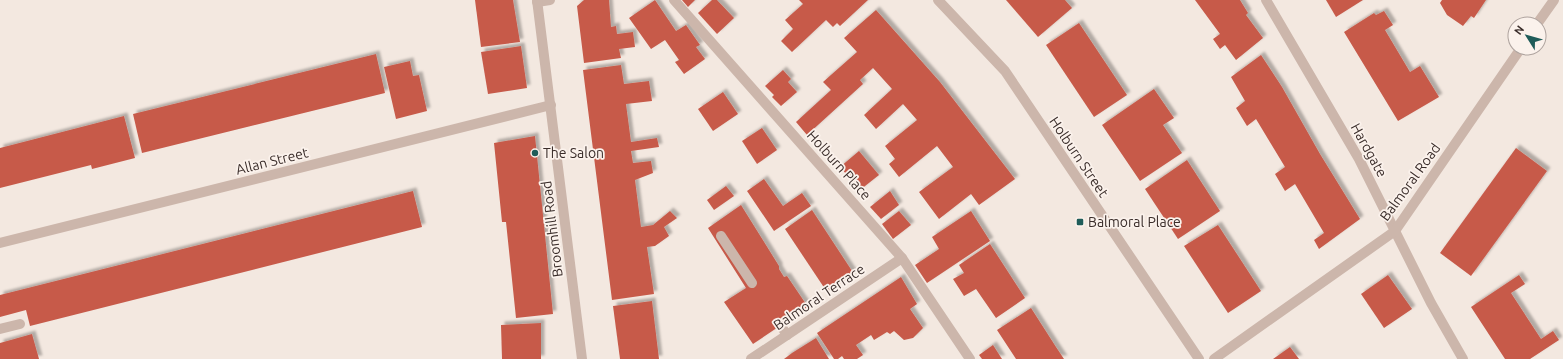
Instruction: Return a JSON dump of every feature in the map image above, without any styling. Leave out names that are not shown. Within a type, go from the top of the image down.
[{"type":"street","points":[[537,1],[550,0]]},
{"type":"street","name":"Holburn Place","points":[[674,0],[902,258],[970,359]]},
{"type":"street","name":"Holburn Street","points":[[938,0],[1005,71],[1199,359]]},
{"type":"street","name":"Hardgate","points":[[1266,0],[1359,159],[1431,303],[1463,359]]},
{"type":"street","points":[[1543,16],[1554,0]]},
{"type":"street","name":"Broomhill Road","points":[[537,1],[582,359]]},
{"type":"street","name":"Balmoral Road","points":[[1214,359],[1395,231],[1515,56]]},
{"type":"street","name":"Allan Street","points":[[0,243],[550,105]]},
{"type":"street","points":[[721,236],[752,283]]},
{"type":"street","name":"Balmoral Terrace","points":[[752,359],[902,258]]},
{"type":"street","points":[[0,329],[20,324]]},
{"type":"street","points":[[781,326],[787,335]]},
{"type":"building","points":[[475,0],[513,0],[520,42],[481,47]]},
{"type":"building","points":[[584,0],[609,0],[611,27],[616,26],[617,34],[633,32],[635,47],[619,49],[621,58],[584,63],[577,6]]},
{"type":"building","points":[[655,0],[676,31],[686,25],[700,45],[696,47],[705,59],[684,74],[675,62],[679,60],[665,40],[651,49],[629,18]]},
{"type":"building","points":[[682,0],[695,0],[688,7]]},
{"type":"building","points":[[712,0],[717,0],[734,18],[717,34],[698,13]]},
{"type":"building","points":[[799,0],[868,0],[840,26],[837,23],[833,27],[826,20],[792,52],[781,41],[793,29],[785,20],[803,4]]},
{"type":"building","points":[[1006,0],[1065,0],[1072,8],[1038,37]]},
{"type":"building","points":[[1195,0],[1240,0],[1248,13],[1246,15],[1263,38],[1236,60],[1225,45],[1220,49],[1213,39],[1220,34]]},
{"type":"building","points":[[1326,0],[1363,0],[1336,17]]},
{"type":"building","points":[[1442,0],[1486,0],[1474,18],[1471,16],[1463,26],[1447,15],[1440,3]]},
{"type":"building","points":[[876,10],[940,82],[1015,179],[979,205],[971,194],[939,219],[919,192],[953,167],[937,146],[899,177],[889,164],[895,159],[885,146],[917,120],[903,104],[876,129],[864,115],[892,89],[873,68],[860,80],[863,84],[807,135],[796,122],[831,90],[823,82],[857,52],[844,38]]},
{"type":"building","points":[[1384,11],[1393,25],[1385,30],[1410,72],[1420,66],[1439,97],[1398,121],[1344,32],[1374,13],[1376,15]]},
{"type":"building","points":[[1079,23],[1127,95],[1094,117],[1046,45]]},
{"type":"building","points":[[521,46],[527,88],[488,94],[481,52]]},
{"type":"building","points":[[376,54],[385,93],[142,153],[133,114]]},
{"type":"building","points":[[1261,55],[1282,87],[1320,154],[1360,219],[1319,249],[1314,240],[1324,233],[1295,184],[1285,191],[1275,174],[1285,167],[1256,119],[1247,126],[1236,108],[1245,101],[1231,77]]},
{"type":"building","points":[[410,61],[413,76],[419,75],[427,111],[396,119],[384,67]]},
{"type":"building","points":[[621,65],[624,84],[649,81],[652,101],[626,104],[631,142],[657,138],[659,147],[631,151],[633,163],[651,161],[653,173],[635,180],[641,227],[653,225],[670,211],[677,218],[664,227],[669,236],[655,246],[647,247],[654,294],[612,300],[583,70]]},
{"type":"building","points":[[783,70],[791,79],[788,82],[797,92],[781,106],[772,97],[774,95],[765,86]]},
{"type":"building","points":[[1154,89],[1174,118],[1163,125],[1182,153],[1140,181],[1102,125]]},
{"type":"building","points":[[723,92],[738,114],[713,131],[698,109]]},
{"type":"building","points":[[124,116],[135,158],[92,169],[91,165],[0,188],[0,148]]},
{"type":"building","points":[[762,128],[777,150],[757,164],[742,141]]},
{"type":"building","points":[[535,136],[553,314],[516,318],[506,222],[502,222],[494,143]]},
{"type":"building","points":[[1516,148],[1547,171],[1471,276],[1440,253]]},
{"type":"building","points":[[859,151],[879,175],[860,190],[840,167]]},
{"type":"building","points":[[1187,160],[1220,211],[1178,239],[1145,189]]},
{"type":"building","points":[[764,179],[783,206],[802,193],[811,206],[774,231],[747,191]]},
{"type":"building","points":[[726,186],[734,196],[714,210],[707,200]]},
{"type":"building","points":[[413,191],[422,227],[30,326],[26,310],[0,317],[0,295]]},
{"type":"building","points":[[890,191],[899,205],[881,219],[870,207]]},
{"type":"building","points":[[741,205],[779,266],[779,269],[784,277],[787,276],[808,307],[753,344],[724,302],[746,288],[708,228]]},
{"type":"building","points":[[812,210],[854,274],[827,292],[785,229]]},
{"type":"building","points":[[899,211],[911,225],[893,239],[882,224]]},
{"type":"building","points":[[971,211],[990,241],[927,283],[915,265],[939,249],[932,237]]},
{"type":"building","points":[[1218,225],[1261,291],[1228,313],[1184,246]]},
{"type":"building","points":[[990,244],[1025,298],[996,318],[976,289],[964,296],[953,279],[964,273],[959,265]]},
{"type":"building","points":[[1388,275],[1412,309],[1384,328],[1361,294]]},
{"type":"building","points":[[1519,275],[1525,284],[1511,293],[1541,339],[1553,331],[1559,340],[1530,359],[1505,359],[1471,307]]},
{"type":"building","points":[[901,277],[917,304],[910,309],[923,328],[913,338],[904,340],[894,331],[890,334],[887,332],[874,340],[871,335],[856,345],[863,355],[857,359],[844,359],[842,356],[838,359],[834,359],[817,333]]},
{"type":"building","points":[[652,301],[659,359],[620,359],[613,306]]},
{"type":"building","points":[[1031,308],[1064,359],[1016,359],[997,330]]},
{"type":"building","points":[[541,323],[541,359],[502,359],[501,325]]},
{"type":"building","points":[[32,334],[39,359],[0,359],[0,343]]},
{"type":"building","points":[[816,338],[829,359],[784,359],[792,353]]},
{"type":"building","points":[[993,345],[1002,359],[982,359],[979,355]]},
{"type":"building","points":[[1290,347],[1299,359],[1273,359]]},
{"type":"place","name":"The Salon","points":[[535,153]]},
{"type":"place","name":"Balmoral Place","points":[[1080,222]]}]
